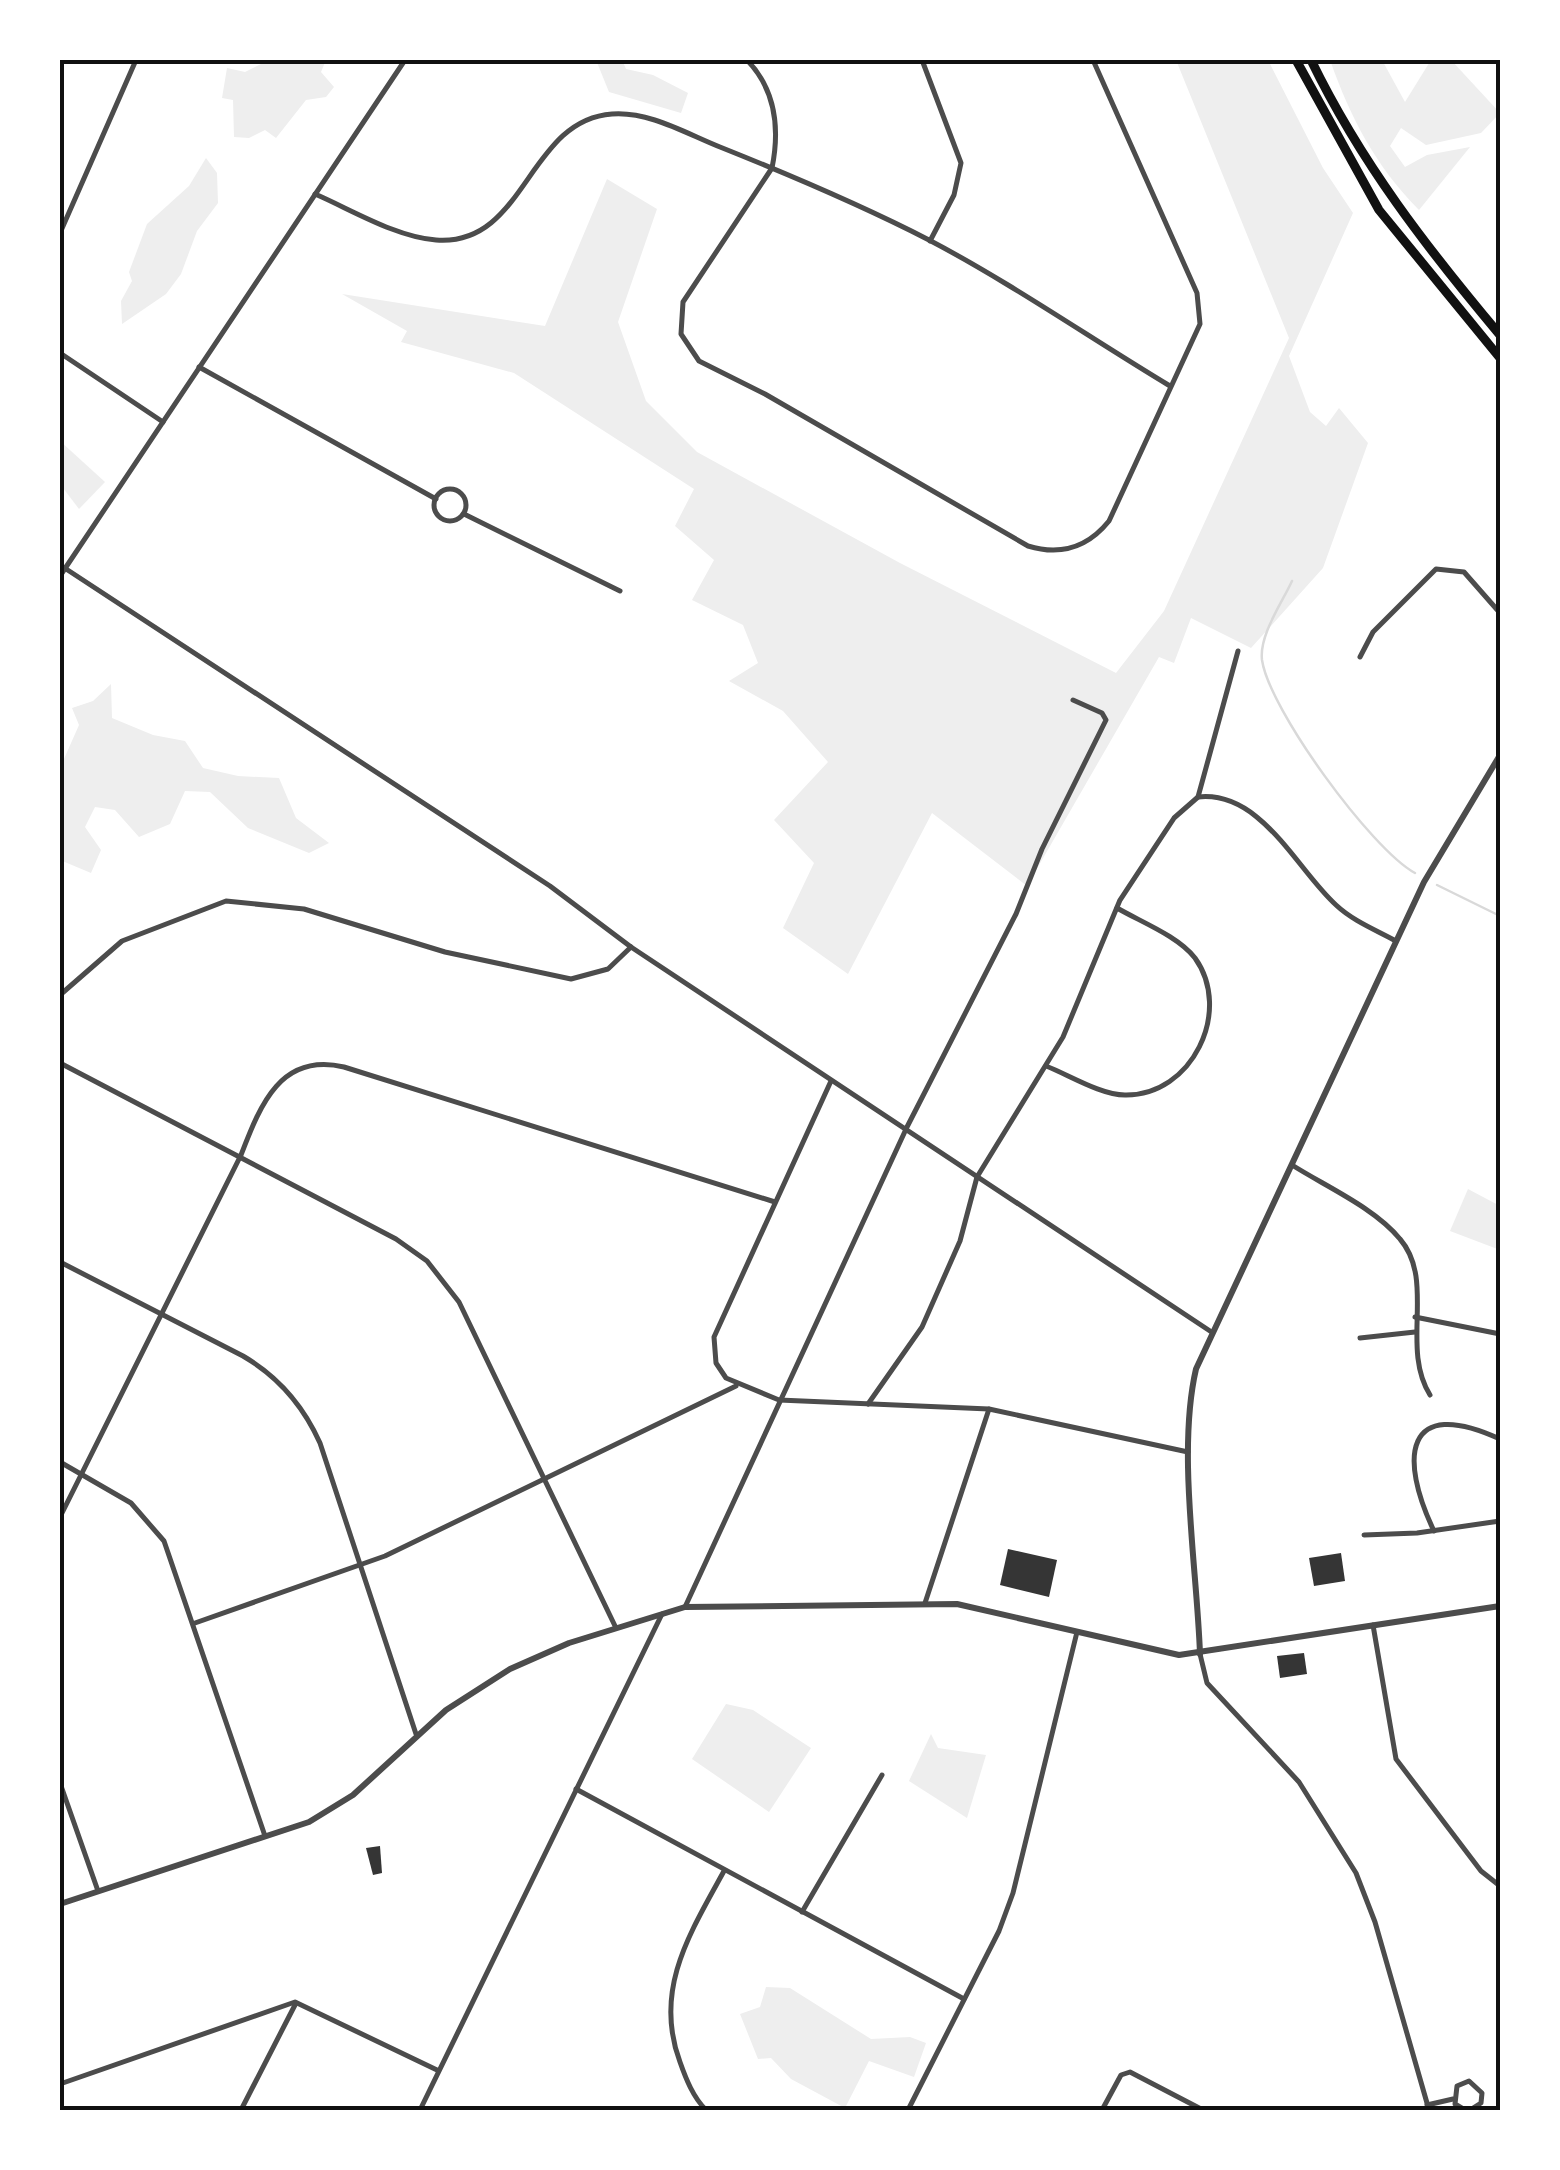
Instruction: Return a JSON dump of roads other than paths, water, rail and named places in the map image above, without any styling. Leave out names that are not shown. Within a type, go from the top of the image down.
[{"type":"highway","points":[[1296,60],[1379,210],[1500,358]]},
{"type":"highway","points":[[1311,60],[1350,136],[1391,201],[1500,335]]},
{"type":"street","points":[[60,233],[136,60]]},
{"type":"street","points":[[60,576],[62,567],[405,60]]},
{"type":"street","points":[[747,60],[764,82],[773,105],[776,130],[772,168],[682,302],[681,334],[692,354],[1028,546],[1070,549],[1100,532],[1115,511],[1198,331],[1199,301],[1093,60]]},
{"type":"street","points":[[922,60],[956,144],[962,172],[930,241]]},
{"type":"street","points":[[315,194],[417,237],[463,237],[502,215],[558,138],[589,119],[616,114],[644,118],[772,168],[930,241],[1170,386]]},
{"type":"street","points":[[60,353],[162,422]]},
{"type":"street","points":[[199,368],[436,499]]},
{"type":"street","points":[[447,490],[457,491],[466,503],[464,514],[456,520],[445,520],[437,514],[436,499],[447,490]]},
{"type":"street","points":[[464,514],[620,591]]},
{"type":"street","points":[[62,567],[550,886],[631,947],[1210,1331]]},
{"type":"street","points":[[1360,657],[1373,632],[1436,568],[1464,572],[1500,613]]},
{"type":"street","points":[[868,1404],[897,1367],[943,1285],[976,1177],[1046,1066],[1079,1002],[1117,908],[1174,818],[1198,797],[1238,651]]},
{"type":"street","points":[[685,1606],[907,1127],[1016,914],[1042,848],[1106,720],[1102,713],[1073,700]]},
{"type":"street","points":[[1453,2099],[1428,2108],[1375,1922],[1356,1873],[1299,1782],[1207,1684],[1200,1654],[1188,1452],[1190,1396],[1210,1331],[1443,847],[1500,755]]},
{"type":"street","points":[[1198,797],[1218,798],[1258,818],[1338,908],[1396,942]]},
{"type":"street","points":[[60,995],[122,941],[226,901],[304,909],[445,952],[571,978],[608,968],[631,947]]},
{"type":"street","points":[[1046,1066],[1121,1096],[1139,1094],[1179,1074],[1201,1044],[1210,1002],[1198,962],[1186,948],[1117,908]]},
{"type":"street","points":[[60,1063],[396,1239],[439,1274],[459,1302],[616,1628]]},
{"type":"street","points":[[60,1517],[241,1156],[260,1105],[276,1083],[301,1068],[337,1065],[775,1202]]},
{"type":"street","points":[[831,1081],[714,1337],[720,1371],[736,1386],[779,1400],[989,1409],[1188,1452]]},
{"type":"street","points":[[1292,1164],[1402,1240],[1413,1266],[1416,1368],[1430,1395]]},
{"type":"street","points":[[60,1262],[258,1365],[295,1399],[320,1443],[416,1734]]},
{"type":"street","points":[[1415,1317],[1500,1334]]},
{"type":"street","points":[[1360,1338],[1414,1332]]},
{"type":"street","points":[[194,1623],[360,1566],[736,1386]]},
{"type":"street","points":[[924,1602],[962,1503],[989,1409]]},
{"type":"street","points":[[1434,1531],[1421,1504],[1412,1453],[1418,1437],[1431,1427],[1453,1422],[1500,1438]]},
{"type":"street","points":[[60,1462],[131,1503],[154,1526],[171,1557],[265,1836]]},
{"type":"street","points":[[1364,1535],[1434,1531],[1500,1521]]},
{"type":"street","points":[[60,1904],[332,1810],[416,1734],[510,1670],[616,1628],[685,1606],[924,1602],[967,1606],[1179,1655],[1500,1606]]},
{"type":"street","points":[[420,2110],[662,1614]]},
{"type":"street","points":[[1373,1625],[1396,1760],[1482,1871],[1500,1886]]},
{"type":"street","points":[[908,2110],[999,1931],[1019,1876],[1078,1632]]},
{"type":"street","points":[[802,1912],[882,1775]]},
{"type":"street","points":[[60,1783],[98,1891]]},
{"type":"street","points":[[576,1789],[964,2000]]},
{"type":"street","points":[[706,2110],[686,2080],[677,2054],[670,2000],[673,1971],[724,1872]]},
{"type":"street","points":[[60,2084],[296,2002],[439,2071]]},
{"type":"street","points":[[240,2110],[296,2002]]},
{"type":"street","points":[[1102,2110],[1125,2072],[1136,2074],[1203,2110]]},
{"type":"street","points":[[1474,2082],[1482,2098],[1468,2110],[1453,2099],[1457,2086],[1474,2082]]},
{"type":"waterway","points":[[1292,581],[1264,640],[1262,660],[1269,682],[1302,743],[1349,808],[1396,859],[1415,873]]},
{"type":"waterway","points":[[1437,885],[1500,916]]}]
